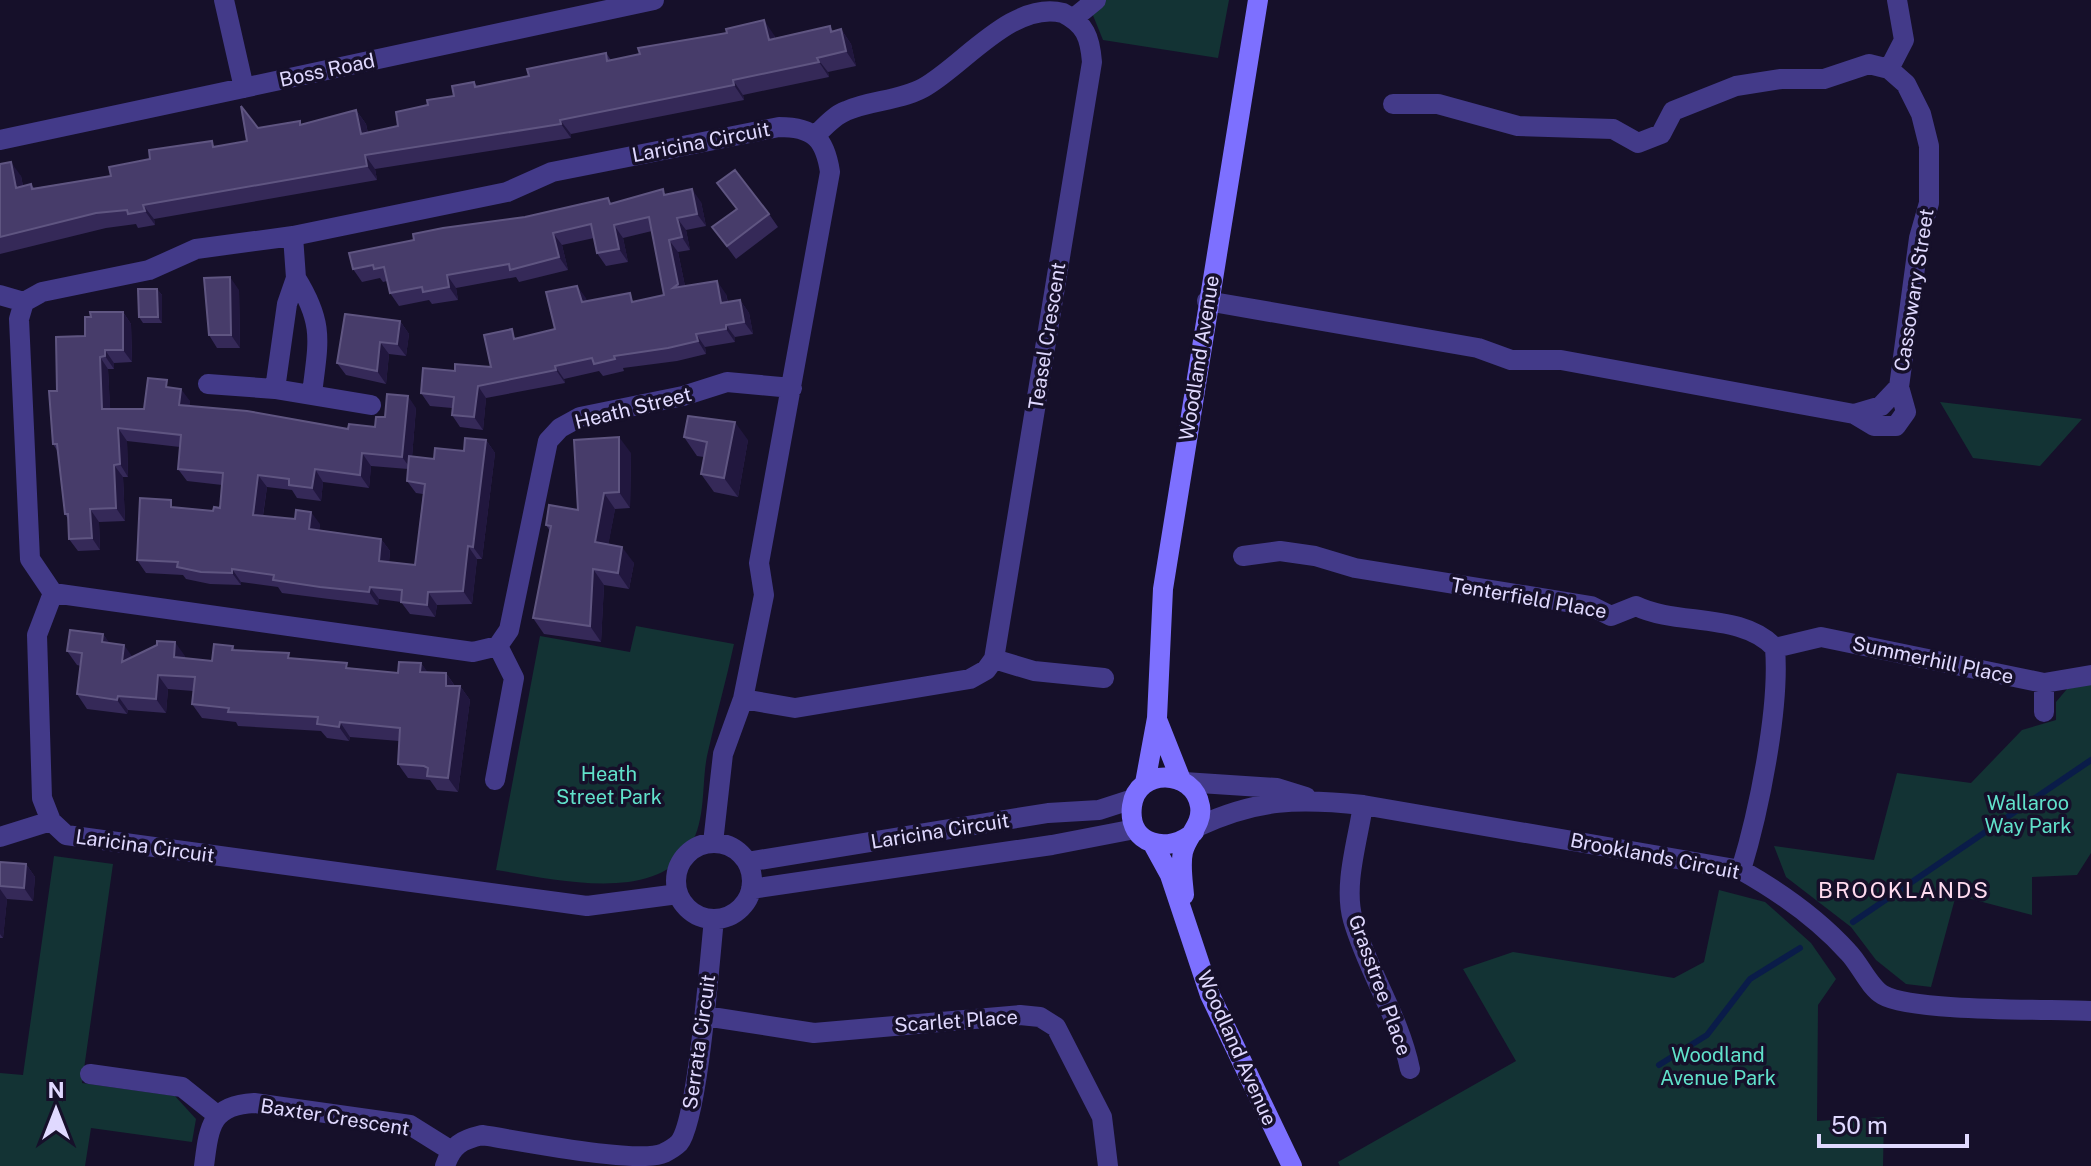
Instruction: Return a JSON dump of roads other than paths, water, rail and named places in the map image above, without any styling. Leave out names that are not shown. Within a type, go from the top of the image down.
[{"type":"street","points":[[224,0],[244,88]]},
{"type":"street","name":"Boss Road","points":[[0,140],[654,0]]},
{"type":"street","points":[[713,843],[723,754],[743,699],[764,595],[759,563],[830,172],[827,149],[817,134],[844,111],[924,87],[1010,16],[1031,9],[1055,9],[1074,18],[1096,0]]},
{"type":"street","name":"Woodland Avenue","points":[[1258,0],[1207,301],[1163,589],[1157,718],[1131,816],[1135,829],[1153,844],[1170,875],[1210,995],[1292,1166]]},
{"type":"street","points":[[1393,104],[1438,104],[1518,126],[1605,127],[1638,143],[1661,134],[1673,111],[1736,86],[1781,79],[1824,79],[1869,64],[1889,69],[1904,40],[1897,0]]},
{"type":"street","name":"Teasel Crescent","points":[[994,659],[1092,62],[1090,41],[1084,27],[1074,18]]},
{"type":"street","name":"Cassowary Street","points":[[1207,301],[1478,348],[1511,360],[1561,360],[1854,414],[1881,406],[1899,387],[1919,238],[1929,203],[1929,146],[1921,114],[1906,84],[1889,69]]},
{"type":"street","name":"Laricina Circuit","points":[[24,302],[42,292],[149,270],[196,249],[293,236],[507,192],[552,172],[779,127],[798,127],[817,134]]},
{"type":"street","points":[[275,389],[287,304],[296,278],[293,236]]},
{"type":"street","points":[[296,278],[314,307],[319,335],[312,394]]},
{"type":"street","points":[[0,295],[24,302],[19,319],[30,559],[53,593],[473,652],[498,646],[514,678],[495,780]]},
{"type":"street","name":"Heath Street","points":[[498,646],[509,630],[548,441],[560,428],[580,417],[683,396],[727,382],[792,388]]},
{"type":"street","points":[[208,384],[275,389],[371,405]]},
{"type":"street","name":"Tenterfield Place","points":[[1243,556],[1280,551],[1315,556],[1355,568],[1591,606],[1611,616],[1636,606],[1651,613],[1738,628],[1766,638],[1775,648]]},
{"type":"street","name":"Laricina Circuit","points":[[53,593],[37,635],[42,798],[51,821],[66,835],[587,906],[678,894]]},
{"type":"street","name":"Summerhill Place","points":[[1775,648],[1821,637],[2044,683],[2091,675]]},
{"type":"street","points":[[1741,870],[1754,830],[1776,685],[1775,648]]},
{"type":"street","points":[[743,699],[795,708],[970,679],[986,670],[994,659],[1034,671],[1104,678]]},
{"type":"street","points":[[2044,683],[2044,712]]},
{"type":"street","name":"Woodland Avenue","points":[[1157,718],[1182,781],[1193,790],[1200,804],[1195,830],[1183,850],[1187,928]]},
{"type":"street","points":[[1139,791],[1162,777],[1182,781]]},
{"type":"street","name":"Brooklands Circuit","points":[[1182,781],[1277,788],[1315,800]]},
{"type":"street","name":"Laricina Circuit","points":[[747,862],[1048,813],[1099,810],[1139,791]]},
{"type":"street","name":"Brooklands Circuit","points":[[1195,830],[1244,807],[1315,800],[1363,805],[1741,870],[1776,890],[1814,920],[1849,952],[1881,994],[1914,1004],[2091,1011]]},
{"type":"street","name":"Grasstree Place","points":[[1363,805],[1350,890],[1353,920],[1403,1034],[1410,1069]]},
{"type":"street","points":[[0,837],[51,821]]},
{"type":"street","name":"Laricina Circuit","points":[[751,889],[1037,847],[1135,829]]},
{"type":"street","points":[[1153,844],[1172,846],[1195,830]]},
{"type":"street","points":[[713,843],[734,848],[747,862],[751,889],[738,911],[714,919],[689,910],[678,894],[676,871],[682,859],[699,846],[713,843]]},
{"type":"street","name":"Serrata Circuit","points":[[448,1158],[463,1139],[482,1135],[664,1160],[680,1142],[687,1124],[705,1016],[714,919]]},
{"type":"street","name":"Scarlet Place","points":[[705,1016],[814,1033],[1020,1015],[1040,1017],[1056,1027],[1102,1117],[1108,1166]]},
{"type":"street","points":[[90,1074],[182,1087],[217,1115],[209,1133],[204,1166]]},
{"type":"street","name":"Baxter Crescent","points":[[217,1115],[233,1104],[254,1103],[410,1125],[448,1158]]},
{"type":"waterway","points":[[1853,922],[2091,760]]},
{"type":"waterway","points":[[1659,1065],[1707,1035],[1750,979],[1800,948]]},
{"type":"district","name":"BROOKLANDS","points":[[1904,890]]},
{"type":"park label","name":"Heath Street Park","points":[[609,786]]},
{"type":"park label","name":"Wallaroo Way Park","points":[[2028,814]]},
{"type":"park label","name":"Woodland Avenue Park","points":[[1718,1066]]}]
